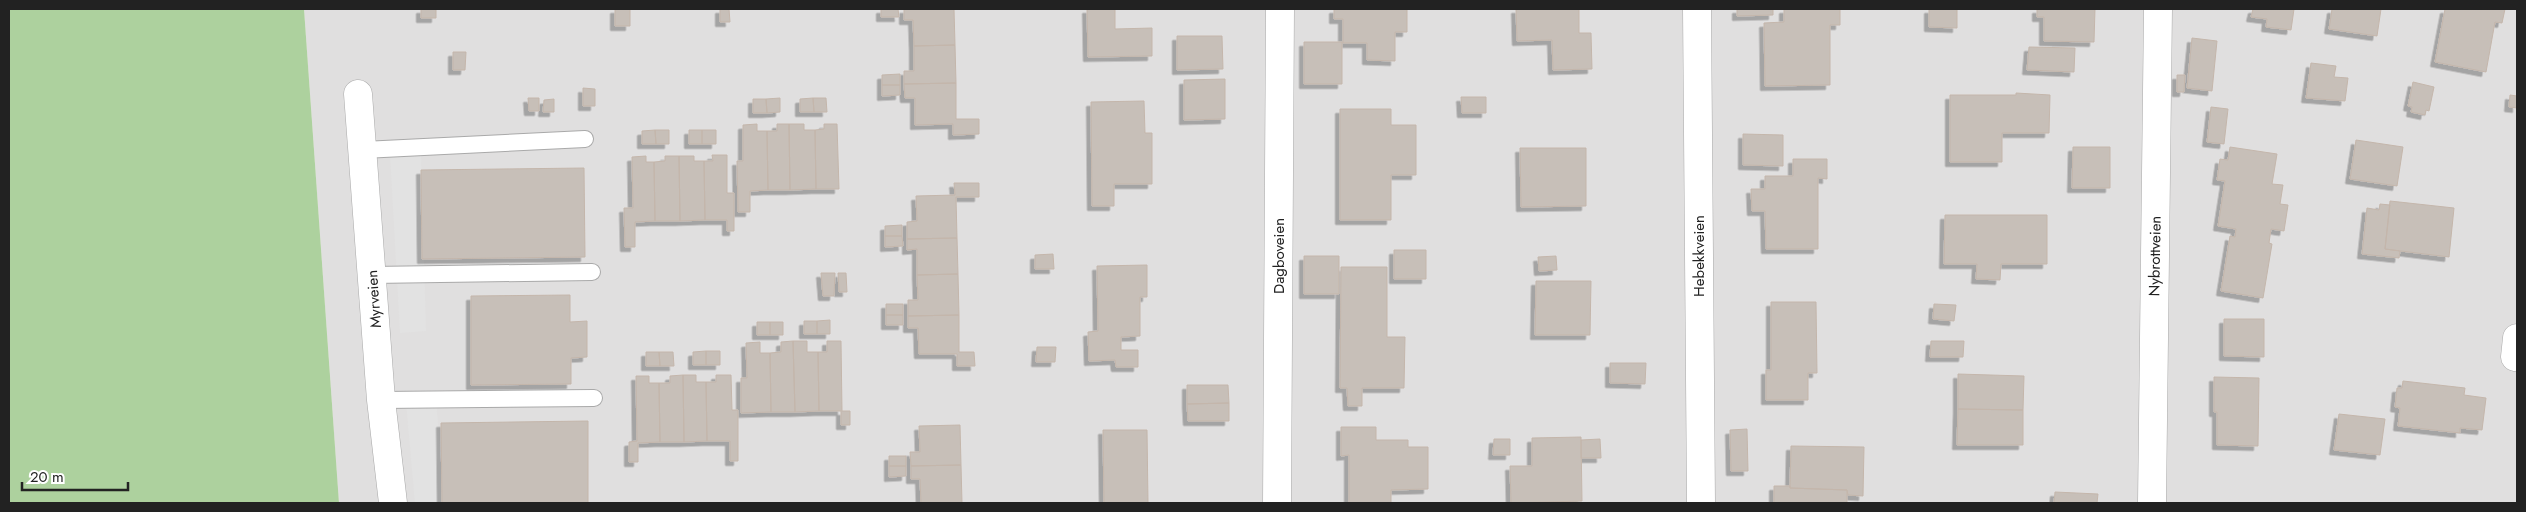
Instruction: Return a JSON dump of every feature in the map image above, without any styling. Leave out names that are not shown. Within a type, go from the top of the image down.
[{"type":"street","name":"Dagboveien","points":[[1277,503],[1280,9]]},
{"type":"street","name":"Hebekkveien","points":[[1697,9],[1701,503]]},
{"type":"street","name":"Nybrottveien","points":[[2152,503],[2158,9]]},
{"type":"street","name":"Myrveien","points":[[358,94],[381,400],[393,503]]},
{"type":"lane","points":[[362,150],[585,139]]},
{"type":"lane","points":[[372,275],[592,272]]},
{"type":"lane","points":[[381,400],[594,398]]},
{"type":"shaded area","points":[[304,9],[2517,9],[2517,503],[339,503]]},
{"type":"shaded area","points":[[390,154],[421,155],[426,331],[400,333]]},
{"type":"shaded area","points":[[436,400],[445,503],[415,503],[406,403]]},
{"type":"green space","points":[[9,9],[304,9],[339,503],[9,503]]},
{"type":"building","points":[[421,9],[436,9],[436,18],[421,18]]},
{"type":"building","points":[[615,9],[630,9],[630,26],[615,26]]},
{"type":"building","points":[[720,9],[729,9],[730,22],[720,22]]},
{"type":"building","points":[[881,9],[898,9],[899,17],[881,17]]},
{"type":"building","points":[[904,9],[954,9],[955,45],[914,46],[913,20],[904,20]]},
{"type":"building","points":[[1087,9],[1115,9],[1115,29],[1152,28],[1152,56],[1088,57]]},
{"type":"building","points":[[1334,9],[1407,9],[1407,32],[1395,32],[1395,61],[1367,60],[1367,43],[1343,43],[1343,19],[1334,19]]},
{"type":"building","points":[[1516,9],[1579,9],[1579,33],[1591,33],[1592,69],[1553,70],[1552,40],[1517,41]]},
{"type":"building","points":[[1737,9],[1773,9],[1773,15],[1737,16]]},
{"type":"building","points":[[1784,9],[1840,9],[1840,25],[1830,25],[1830,85],[1765,86],[1764,23],[1784,22]]},
{"type":"building","points":[[1929,9],[1957,9],[1957,28],[1929,27]]},
{"type":"building","points":[[2037,9],[2095,9],[2094,42],[2044,41],[2044,17],[2037,17]]},
{"type":"building","points":[[2253,9],[2294,9],[2291,30],[2266,27],[2267,19],[2251,17]]},
{"type":"building","points":[[2332,9],[2381,9],[2377,36],[2329,29]]},
{"type":"building","points":[[2445,9],[2505,9],[2502,23],[2495,22],[2486,72],[2435,62]]},
{"type":"building","points":[[1177,36],[1222,36],[1223,69],[1177,70]]},
{"type":"building","points":[[2192,38],[2217,41],[2212,91],[2187,88]]},
{"type":"building","points":[[1304,42],[1342,42],[1342,84],[1304,84]]},
{"type":"building","points":[[955,45],[956,83],[904,84],[904,71],[914,71],[914,46]]},
{"type":"building","points":[[2029,47],[2075,48],[2074,72],[2027,70]]},
{"type":"building","points":[[453,52],[466,52],[465,70],[453,70]]},
{"type":"building","points":[[2311,63],[2336,66],[2334,77],[2348,78],[2345,101],[2306,98]]},
{"type":"building","points":[[900,74],[900,85],[882,85],[882,75]]},
{"type":"building","points":[[2177,75],[2185,75],[2184,92],[2177,92]]},
{"type":"building","points":[[1225,79],[1225,119],[1184,120],[1184,80]]},
{"type":"building","points":[[2413,82],[2434,87],[2429,111],[2426,110],[2425,115],[2411,112],[2412,107],[2408,106]]},
{"type":"building","points":[[956,83],[956,119],[979,119],[979,134],[953,135],[953,124],[915,125],[915,98],[905,98],[904,84]]},
{"type":"building","points":[[882,85],[900,85],[900,95],[882,96]]},
{"type":"building","points":[[583,88],[595,89],[595,106],[583,106]]},
{"type":"building","points":[[2016,93],[2050,95],[2049,133],[2002,133],[2002,162],[1950,162],[1950,95],[2016,95]]},
{"type":"building","points":[[2510,95],[2517,96],[2517,108],[2509,107]]},
{"type":"building","points":[[1461,97],[1486,97],[1486,113],[1462,113]]},
{"type":"building","points":[[528,98],[539,98],[539,111],[529,111]]},
{"type":"building","points":[[780,98],[780,112],[767,113],[766,99]]},
{"type":"building","points":[[813,98],[826,98],[827,112],[814,112]]},
{"type":"building","points":[[813,98],[814,112],[800,112],[800,99]]},
{"type":"building","points":[[554,99],[554,112],[543,112],[544,100]]},
{"type":"building","points":[[753,99],[766,99],[767,113],[753,113]]},
{"type":"building","points":[[1144,101],[1145,133],[1152,133],[1152,184],[1114,184],[1114,206],[1092,206],[1091,102]]},
{"type":"building","points":[[2211,107],[2228,109],[2224,144],[2207,142]]},
{"type":"building","points":[[1340,109],[1391,109],[1391,125],[1416,125],[1416,175],[1391,175],[1391,220],[1340,220]]},
{"type":"building","points":[[757,124],[757,131],[767,131],[768,190],[750,191],[750,212],[738,212],[737,161],[743,161],[743,125]]},
{"type":"building","points":[[777,124],[789,124],[790,190],[768,190],[767,131],[777,131]]},
{"type":"building","points":[[789,124],[804,124],[804,130],[815,130],[816,189],[790,190]]},
{"type":"building","points":[[824,124],[837,124],[839,189],[816,189],[815,130],[824,129]]},
{"type":"building","points":[[655,130],[656,144],[642,144],[642,131]]},
{"type":"building","points":[[655,130],[669,130],[669,144],[656,144]]},
{"type":"building","points":[[689,130],[702,130],[702,144],[689,144]]},
{"type":"building","points":[[702,130],[716,130],[716,144],[702,144]]},
{"type":"building","points":[[1743,134],[1783,135],[1783,166],[1743,165]]},
{"type":"building","points":[[2356,140],[2403,147],[2397,186],[2350,179]]},
{"type":"building","points":[[2073,147],[2110,147],[2110,188],[2072,188]]},
{"type":"building","points":[[2230,147],[2277,154],[2272,184],[2283,185],[2280,204],[2288,205],[2284,231],[2271,229],[2269,243],[2272,244],[2263,298],[2221,291],[2230,236],[2235,237],[2236,229],[2218,226],[2225,181],[2217,180],[2220,159],[2228,160]]},
{"type":"building","points":[[1520,148],[1586,148],[1586,206],[1521,207]]},
{"type":"building","points":[[712,155],[727,155],[727,193],[734,193],[734,231],[727,231],[727,220],[705,220],[704,161],[713,161]]},
{"type":"building","points":[[646,156],[646,162],[654,162],[655,221],[635,222],[635,247],[625,247],[624,208],[633,208],[632,157]]},
{"type":"building","points":[[665,156],[679,156],[680,221],[655,221],[654,162],[665,161]]},
{"type":"building","points":[[679,156],[694,156],[694,161],[704,161],[705,220],[680,221]]},
{"type":"building","points":[[1793,159],[1827,159],[1827,179],[1818,178],[1818,249],[1766,249],[1765,211],[1752,211],[1751,189],[1765,189],[1765,176],[1793,176]]},
{"type":"building","points":[[584,168],[585,257],[422,259],[421,170]]},
{"type":"building","points":[[954,183],[979,183],[979,197],[956,197],[957,238],[907,239],[907,222],[917,221],[916,196],[955,195]]},
{"type":"building","points":[[2390,201],[2454,208],[2449,257],[2385,249]]},
{"type":"building","points":[[2380,204],[2390,205],[2385,249],[2400,251],[2399,258],[2362,254],[2367,208],[2379,210]]},
{"type":"building","points":[[1945,215],[2047,215],[2047,264],[2001,264],[2000,280],[1976,279],[1977,264],[1944,264]]},
{"type":"building","points":[[902,225],[902,236],[885,236],[885,226]]},
{"type":"building","points":[[885,236],[902,236],[903,246],[885,247]]},
{"type":"building","points":[[957,238],[958,274],[917,275],[917,249],[907,250],[907,239]]},
{"type":"building","points":[[1394,250],[1426,250],[1426,279],[1394,279]]},
{"type":"building","points":[[1053,254],[1054,269],[1035,269],[1035,255]]},
{"type":"building","points":[[1304,256],[1339,256],[1339,294],[1304,294]]},
{"type":"building","points":[[1556,256],[1557,270],[1539,271],[1538,257]]},
{"type":"building","points":[[1147,265],[1147,297],[1140,297],[1140,336],[1121,337],[1121,350],[1138,350],[1138,367],[1116,367],[1115,360],[1089,361],[1088,332],[1098,331],[1097,266]]},
{"type":"building","points":[[1341,267],[1387,267],[1387,337],[1405,337],[1404,388],[1362,388],[1362,406],[1348,406],[1347,388],[1340,388]]},
{"type":"building","points":[[821,273],[835,273],[834,296],[823,296]]},
{"type":"building","points":[[838,273],[846,273],[847,292],[839,292]]},
{"type":"building","points":[[958,274],[959,315],[908,316],[908,300],[918,300],[917,275]]},
{"type":"building","points":[[1536,281],[1591,281],[1590,335],[1535,335]]},
{"type":"building","points":[[570,295],[570,322],[587,321],[587,357],[571,358],[571,384],[471,385],[471,296]]},
{"type":"building","points":[[1771,302],[1816,302],[1817,373],[1808,373],[1808,400],[1766,400],[1766,370],[1771,370]]},
{"type":"building","points":[[886,304],[903,304],[903,315],[886,315]]},
{"type":"building","points":[[1934,304],[1956,305],[1954,321],[1933,319]]},
{"type":"building","points":[[886,315],[903,315],[903,325],[886,325]]},
{"type":"building","points":[[959,315],[959,352],[974,352],[975,366],[957,366],[957,354],[919,354],[918,328],[908,328],[908,316]]},
{"type":"building","points":[[2224,319],[2264,319],[2264,357],[2224,356]]},
{"type":"building","points":[[830,320],[830,334],[817,334],[817,321]]},
{"type":"building","points":[[804,321],[817,321],[817,334],[804,334]]},
{"type":"building","points":[[757,322],[770,322],[770,335],[757,335]]},
{"type":"building","points":[[770,322],[783,322],[783,335],[770,335]]},
{"type":"building","points":[[793,341],[807,341],[807,352],[818,352],[819,411],[795,412]]},
{"type":"building","points":[[793,341],[795,412],[771,412],[770,353],[781,352],[781,342]]},
{"type":"building","points":[[827,341],[841,341],[842,411],[850,411],[850,425],[841,425],[841,411],[819,411],[818,352],[827,352]]},
{"type":"building","points":[[1931,341],[1964,341],[1963,357],[1930,357]]},
{"type":"building","points":[[760,342],[760,353],[770,353],[771,412],[741,413],[741,378],[747,378],[746,343]]},
{"type":"building","points":[[1037,347],[1056,347],[1055,362],[1036,362]]},
{"type":"building","points":[[706,351],[720,351],[720,365],[706,365]]},
{"type":"building","points":[[706,351],[706,365],[693,365],[693,352]]},
{"type":"building","points":[[646,352],[659,352],[660,366],[646,366]]},
{"type":"building","points":[[659,352],[673,352],[674,366],[660,366]]},
{"type":"building","points":[[1610,363],[1646,363],[1645,384],[1610,383]]},
{"type":"building","points":[[1958,374],[2024,376],[2023,410],[1958,409]]},
{"type":"building","points":[[683,375],[684,442],[660,442],[659,383],[670,383],[670,376]]},
{"type":"building","points":[[683,375],[696,375],[696,382],[706,382],[707,441],[684,442]]},
{"type":"building","points":[[716,375],[731,375],[732,410],[738,410],[738,461],[730,461],[730,441],[707,441],[706,382],[716,382]]},
{"type":"building","points":[[636,376],[649,376],[649,383],[659,383],[660,442],[638,443],[638,462],[629,462],[629,442],[637,441]]},
{"type":"building","points":[[2214,377],[2259,378],[2258,446],[2217,445],[2217,412],[2214,412]]},
{"type":"building","points":[[2403,381],[2465,388],[2464,395],[2486,398],[2482,430],[2460,428],[2460,433],[2398,426],[2400,408],[2395,407],[2397,388],[2402,388]]},
{"type":"building","points":[[1187,385],[1228,385],[1229,403],[1187,404]]},
{"type":"building","points":[[1229,403],[1229,421],[1188,421],[1187,404]]},
{"type":"building","points":[[1958,409],[2023,410],[2023,445],[1957,445]]},
{"type":"building","points":[[2339,414],[2385,419],[2380,455],[2334,450]]},
{"type":"building","points":[[588,421],[588,503],[442,503],[441,423]]},
{"type":"building","points":[[960,425],[961,465],[911,466],[910,452],[920,452],[919,426]]},
{"type":"building","points":[[1341,427],[1376,427],[1376,440],[1408,440],[1408,447],[1428,447],[1428,489],[1391,490],[1391,503],[1349,503],[1349,455],[1341,456]]},
{"type":"building","points":[[1747,429],[1748,471],[1731,471],[1730,430]]},
{"type":"building","points":[[1103,430],[1147,430],[1148,503],[1104,503]]},
{"type":"building","points":[[1581,437],[1582,501],[1511,503],[1510,466],[1532,466],[1532,438]]},
{"type":"building","points":[[1494,439],[1510,439],[1510,455],[1493,455]]},
{"type":"building","points":[[1600,439],[1601,458],[1581,458],[1581,440]]},
{"type":"building","points":[[1791,446],[1864,447],[1863,496],[1848,495],[1847,490],[1790,488]]},
{"type":"building","points":[[889,456],[906,456],[906,466],[889,466]]},
{"type":"building","points":[[961,465],[962,503],[921,503],[920,479],[911,479],[911,466]]},
{"type":"building","points":[[889,466],[906,466],[906,476],[889,477]]},
{"type":"building","points":[[1774,486],[1847,490],[1847,503],[1774,503]]},
{"type":"building","points":[[2055,492],[2098,494],[2097,503],[2054,503]]}]
